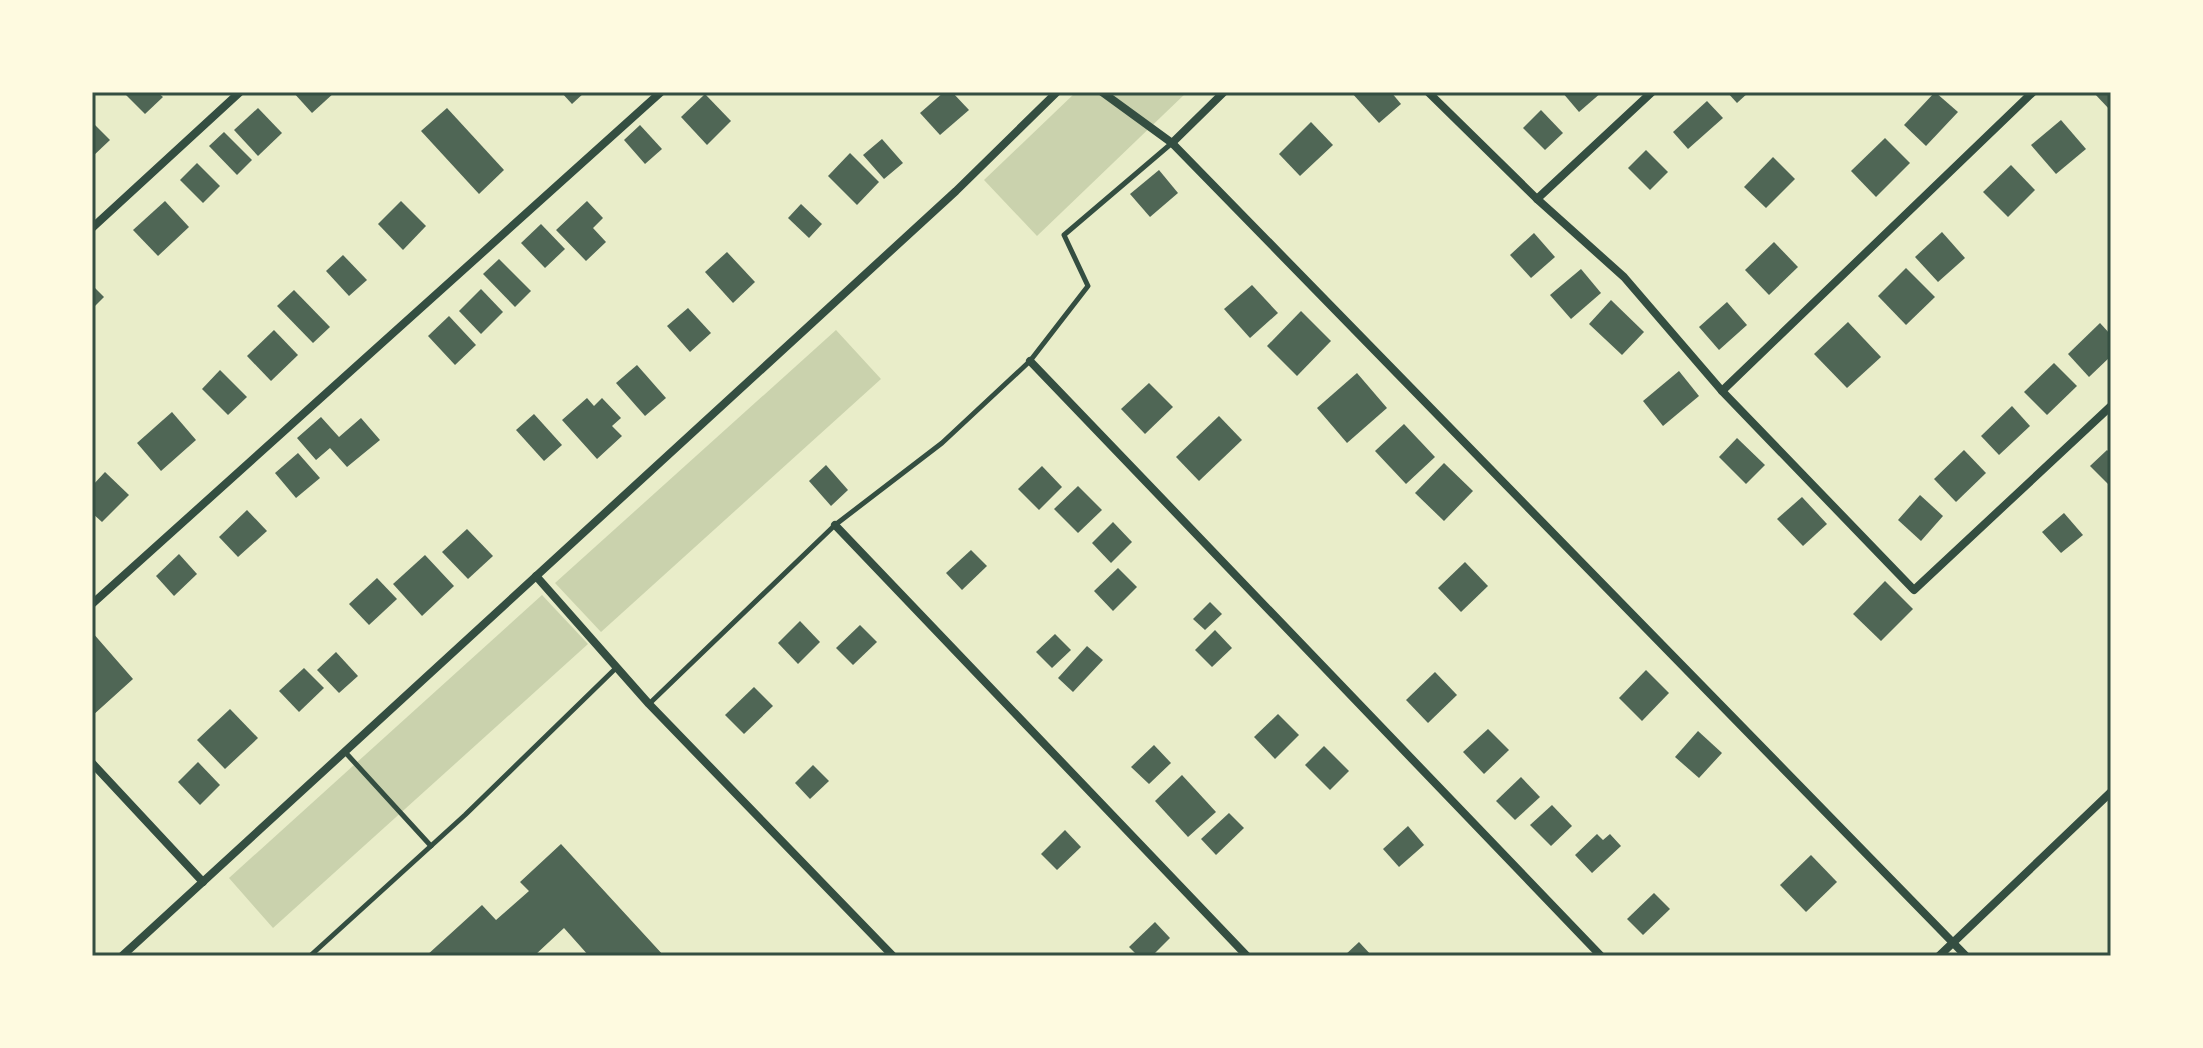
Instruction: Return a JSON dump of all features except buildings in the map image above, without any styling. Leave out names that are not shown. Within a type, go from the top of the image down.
[{"type":"street","points":[[92,228],[240,92]]},
{"type":"street","points":[[92,604],[661,92]]},
{"type":"street","points":[[122,956],[956,191],[1057,92]]},
{"type":"street","points":[[1102,92],[1172,143],[1966,956]]},
{"type":"street","points":[[1172,143],[1224,92]]},
{"type":"street","points":[[1428,92],[1537,199],[1624,277],[1722,391],[1914,590],[2111,406]]},
{"type":"street","points":[[1537,199],[1652,92]]},
{"type":"street","points":[[1722,391],[2033,92]]},
{"type":"street","points":[[1030,361],[1601,956]]},
{"type":"street","points":[[835,525],[1247,956]]},
{"type":"street","points":[[536,576],[649,704],[893,956]]},
{"type":"street","points":[[92,763],[203,882]]},
{"type":"street","points":[[1939,956],[2111,792]]},
{"type":"lane","points":[[649,704],[835,525],[942,443],[1030,361],[1088,286],[1064,235],[1172,143]]},
{"type":"lane","points":[[310,956],[431,846],[616,668]]},
{"type":"lane","points":[[345,752],[431,846]]},
{"type":"green space","points":[[1076,92],[1187,92],[1037,236],[984,180]]},
{"type":"green space","points":[[836,330],[881,379],[601,632],[555,583]]},
{"type":"green space","points":[[542,595],[588,644],[273,928],[229,878]]}]
